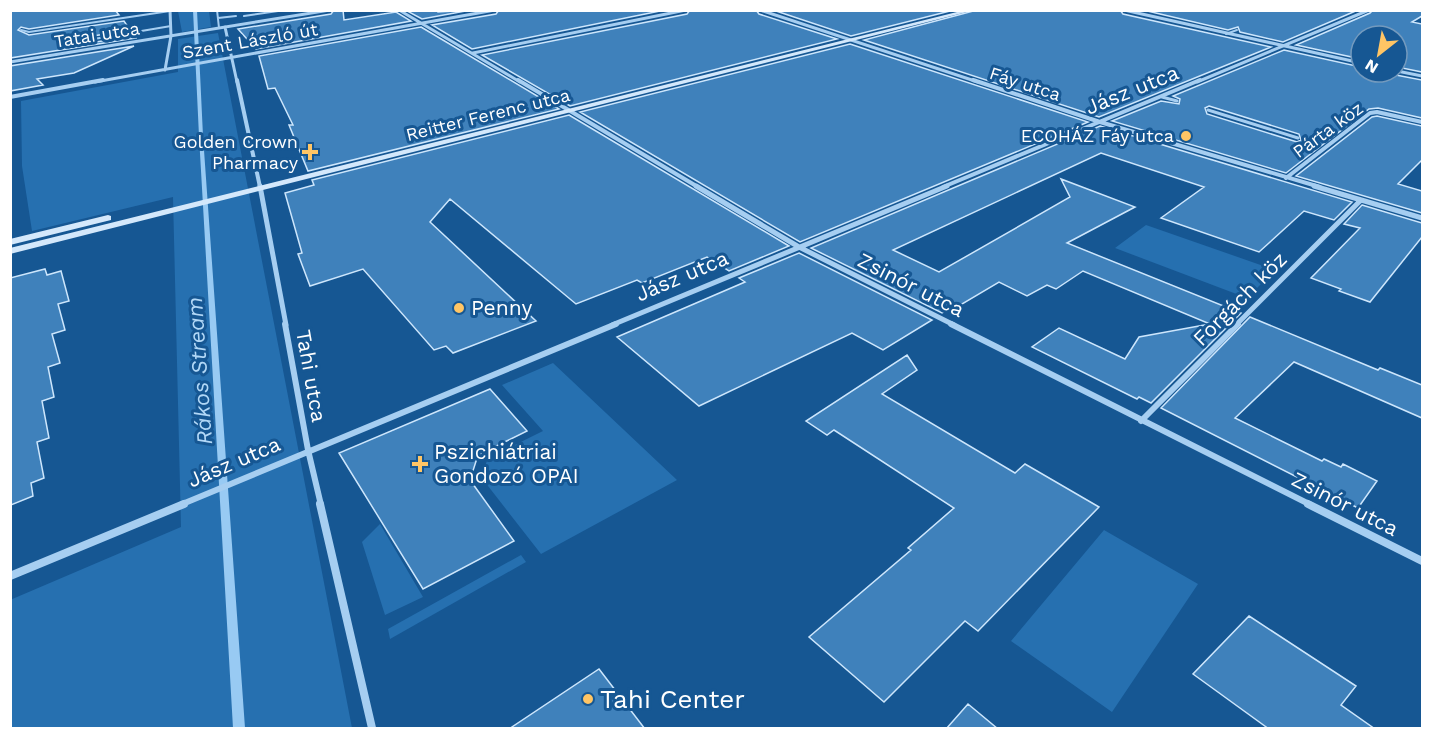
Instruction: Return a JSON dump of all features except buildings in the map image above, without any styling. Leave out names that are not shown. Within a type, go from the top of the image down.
[{"type":"street","name":"Tatai utca","points":[[10,62],[330,10]]},
{"type":"street","name":"Zsinór utca","points":[[399,10],[799,247],[1422,561]]},
{"type":"street","name":"Szent László út","points":[[10,97],[495,10]]},
{"type":"street","points":[[472,53],[686,10]]},
{"type":"street","name":"Fáy utca","points":[[760,10],[1100,122],[1422,218]]},
{"type":"street","name":"Reitter Ferenc utca","points":[[259,185],[562,105],[948,10]]},
{"type":"street","points":[[1124,10],[1349,61]]},
{"type":"street","name":"Jász utca","points":[[10,576],[1369,10]]},
{"type":"street","points":[[165,70],[171,36],[170,11]]},
{"type":"street","name":"Reitter Ferenc utca","points":[[10,252],[239,190],[572,111],[970,11]]},
{"type":"street","name":"Tahi utca","points":[[222,28],[233,58],[308,450],[372,729]]},
{"type":"street","name":"Párta köz","points":[[1286,178],[1371,112],[1422,122]]},
{"type":"street","name":"Forgách köz","points":[[1141,421],[1361,200]]},
{"type":"street","name":"Reitter Ferenc utca","points":[[10,242],[161,210]]},
{"type":"lane","points":[[217,10],[222,28]]},
{"type":"lane","points":[[244,16],[285,10]]},
{"type":"lane","points":[[21,30],[29,32],[170,11]]},
{"type":"lane","points":[[218,18],[236,16]]},
{"type":"lane","points":[[88,40],[171,26]]},
{"type":"lane","points":[[1226,34],[1237,30]]},
{"type":"lane","points":[[1162,97],[1177,101]]},
{"type":"lane","points":[[1208,110],[1298,138]]},
{"type":"shaded area","points":[[178,11],[209,11],[211,27],[182,32]]},
{"type":"shaded area","points":[[218,33],[352,728],[11,728],[10,600],[181,527],[173,197],[32,231],[22,166],[21,101],[178,72],[178,39]]},
{"type":"shaded area","points":[[1146,225],[1275,270],[1247,298],[1115,248]]},
{"type":"shaded area","points":[[553,363],[677,480],[541,554],[481,477],[488,458],[543,431],[502,385]]},
{"type":"shaded area","points":[[380,524],[423,597],[385,615],[362,542]]},
{"type":"shaded area","points":[[1104,530],[1198,584],[1112,712],[1011,641]]},
{"type":"shaded area","points":[[521,555],[526,562],[390,639],[388,629]]},
{"type":"waterway","name":"Rákos Stream","points":[[195,10],[239,728]]},
{"type":"place","name":"ECOHÁZ Fáy utca","points":[[1186,136]]},
{"type":"place","name":"Golden Crown Pharmacy","points":[[310,152]]},
{"type":"place","name":"Penny","points":[[459,308]]},
{"type":"place","name":"Pszichiátriai Gondozó OPAI","points":[[420,464]]},
{"type":"place","name":"Tahi Center","points":[[588,699]]}]
